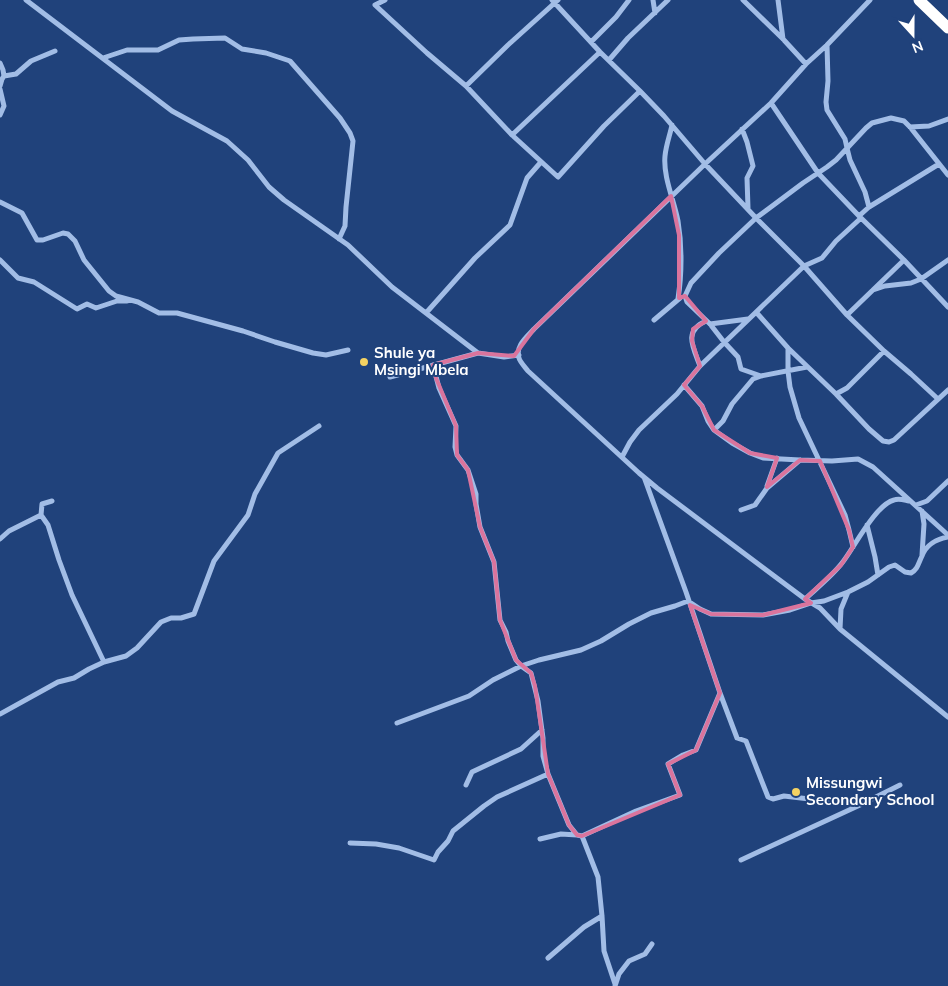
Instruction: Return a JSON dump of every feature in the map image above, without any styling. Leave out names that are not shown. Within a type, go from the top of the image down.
[{"type":"highway","points":[[919,0],[948,28]]},
{"type":"street","points":[[26,0],[172,111],[227,141],[248,160],[269,187],[284,200],[348,245],[392,287],[478,353]]},
{"type":"street","points":[[385,0],[375,5],[466,86],[512,135],[558,178],[604,126],[640,91]]},
{"type":"street","points":[[591,42],[616,17],[628,0]]},
{"type":"street","points":[[652,0],[655,13]]},
{"type":"street","points":[[609,60],[628,38],[668,0]]},
{"type":"street","points":[[743,0],[806,64]]},
{"type":"street","points":[[778,0],[783,39]]},
{"type":"street","points":[[870,0],[827,46],[806,64],[771,103],[671,196],[534,330],[518,350],[519,358],[528,371],[657,488],[805,599],[820,608],[840,629],[948,717]]},
{"type":"street","points":[[466,86],[555,1],[600,52],[640,91],[705,164],[804,266],[848,315],[884,351],[938,399]]},
{"type":"street","points":[[104,58],[127,50],[158,50],[179,40],[225,38],[242,49],[266,52],[290,61],[340,118],[353,141],[345,226],[339,239]]},
{"type":"street","points":[[827,46],[828,89],[826,110],[844,135],[850,160],[865,192],[869,207]]},
{"type":"street","points":[[4,76],[16,74],[30,61],[55,51]]},
{"type":"street","points":[[512,135],[600,52]]},
{"type":"street","points":[[0,64],[4,76],[0,87],[4,106],[0,115]]},
{"type":"street","points":[[771,103],[818,173],[948,307]]},
{"type":"street","points":[[654,320],[678,298],[684,296],[691,283],[756,218],[836,160],[872,123],[891,118],[904,121],[947,172]]},
{"type":"street","points":[[910,127],[924,127],[948,119]]},
{"type":"street","points":[[672,125],[665,161],[678,222],[681,273],[678,298]]},
{"type":"street","points":[[921,140],[921,133],[924,127]]},
{"type":"street","points":[[742,129],[753,166],[747,178],[748,208]]},
{"type":"street","points":[[426,313],[475,258],[510,224],[527,178],[541,162]]},
{"type":"street","points":[[622,457],[639,430],[671,400],[700,366],[724,342],[804,266],[822,258],[869,207],[939,164]]},
{"type":"street","points":[[0,202],[22,213],[37,240],[43,240],[63,232],[68,234],[75,242],[84,260],[109,291],[116,296],[138,302],[159,313],[176,314],[243,331],[313,353],[326,355],[348,350]]},
{"type":"street","points":[[0,260],[18,278],[34,282],[77,308],[87,304],[96,308],[118,301],[138,302]]},
{"type":"street","points":[[848,315],[904,260]]},
{"type":"street","points":[[912,283],[948,260]]},
{"type":"street","points":[[873,290],[885,286],[912,283],[928,286]]},
{"type":"street","points":[[684,296],[687,302],[708,322],[738,357],[741,369],[761,376]]},
{"type":"street","points":[[756,312],[788,348],[844,401],[869,429],[883,440],[889,442],[894,440],[948,390]]},
{"type":"street","points":[[700,366],[692,341],[693,329],[696,326],[708,322],[748,319]]},
{"type":"street","points":[[716,332],[731,336]]},
{"type":"street","points":[[788,348],[790,387],[801,424],[845,514],[853,547]]},
{"type":"street","points":[[836,394],[847,388],[884,351]]},
{"type":"street","points":[[390,377],[478,353],[504,357],[519,355]]},
{"type":"street","points":[[433,365],[439,388],[456,426],[455,447],[457,455],[468,470],[476,494],[480,527],[494,562],[500,620],[516,660],[521,666],[532,673],[542,730],[543,756],[548,774],[569,825],[580,835],[598,877],[604,951],[615,985]]},
{"type":"street","points":[[714,430],[723,421],[732,404],[753,379],[808,367]]},
{"type":"street","points":[[684,385],[702,406],[714,430],[750,453],[763,458],[800,460],[858,459],[864,461],[916,505],[948,536],[934,542]]},
{"type":"street","points":[[844,401],[844,394],[847,388]]},
{"type":"street","points":[[0,714],[58,682],[74,678],[104,662],[126,656],[137,648],[161,622],[171,618],[181,618],[194,614],[214,561],[248,515],[255,494],[278,453],[319,426]]},
{"type":"street","points":[[767,488],[777,458]]},
{"type":"street","points":[[741,510],[754,505],[767,488],[800,460]]},
{"type":"street","points":[[644,476],[737,738],[746,741],[768,797],[773,799],[784,796],[860,804]]},
{"type":"street","points":[[916,505],[927,500],[948,481]]},
{"type":"street","points":[[805,599],[841,565],[880,509],[895,499],[910,501]]},
{"type":"street","points":[[688,600],[711,614],[763,615],[824,601],[848,592],[868,582],[888,567],[895,565],[910,573],[918,566],[922,555],[924,524],[922,511],[927,500]]},
{"type":"street","points":[[52,501],[42,504],[41,515],[48,525],[72,595],[104,662]]},
{"type":"street","points":[[0,539],[9,530],[41,515]]},
{"type":"street","points":[[867,526],[878,575]]},
{"type":"street","points":[[922,555],[934,542],[940,528]]},
{"type":"street","points":[[840,629],[841,609],[848,592]]},
{"type":"street","points":[[397,723],[469,696],[493,680],[521,666],[581,650],[651,613],[676,606],[688,600]]},
{"type":"street","points":[[540,839],[561,834],[580,835],[636,810],[680,795],[668,764],[696,750],[720,693]]},
{"type":"street","points":[[466,785],[472,772],[521,749],[542,730]]},
{"type":"street","points":[[350,843],[376,844],[399,848],[434,860],[453,831],[484,806],[497,797],[548,774]]},
{"type":"street","points":[[741,860],[900,785]]},
{"type":"street","points":[[548,958],[584,927],[602,916]]},
{"type":"street","points":[[615,985],[619,974],[629,961],[645,954],[652,944]]},
{"type":"highlighted area","points":[[671,196],[679,235],[679,298],[685,296],[706,321],[693,329],[692,341],[700,366],[684,385],[702,406],[714,430],[750,453],[777,458],[767,487],[800,460],[820,461],[849,530],[853,547],[841,565],[805,599],[811,603],[763,615],[711,614],[690,605],[720,693],[696,750],[668,764],[680,795],[582,836],[577,835],[569,825],[548,774],[535,686],[531,673],[516,660],[500,620],[494,562],[480,527],[468,470],[457,455],[456,426],[436,378],[433,365],[478,353],[514,356],[534,329]]},
{"type":"place","name":"Shule ya Msingi Mbela","points":[[364,362]]},
{"type":"place","name":"Missungwi Secondary School","points":[[796,792]]}]
